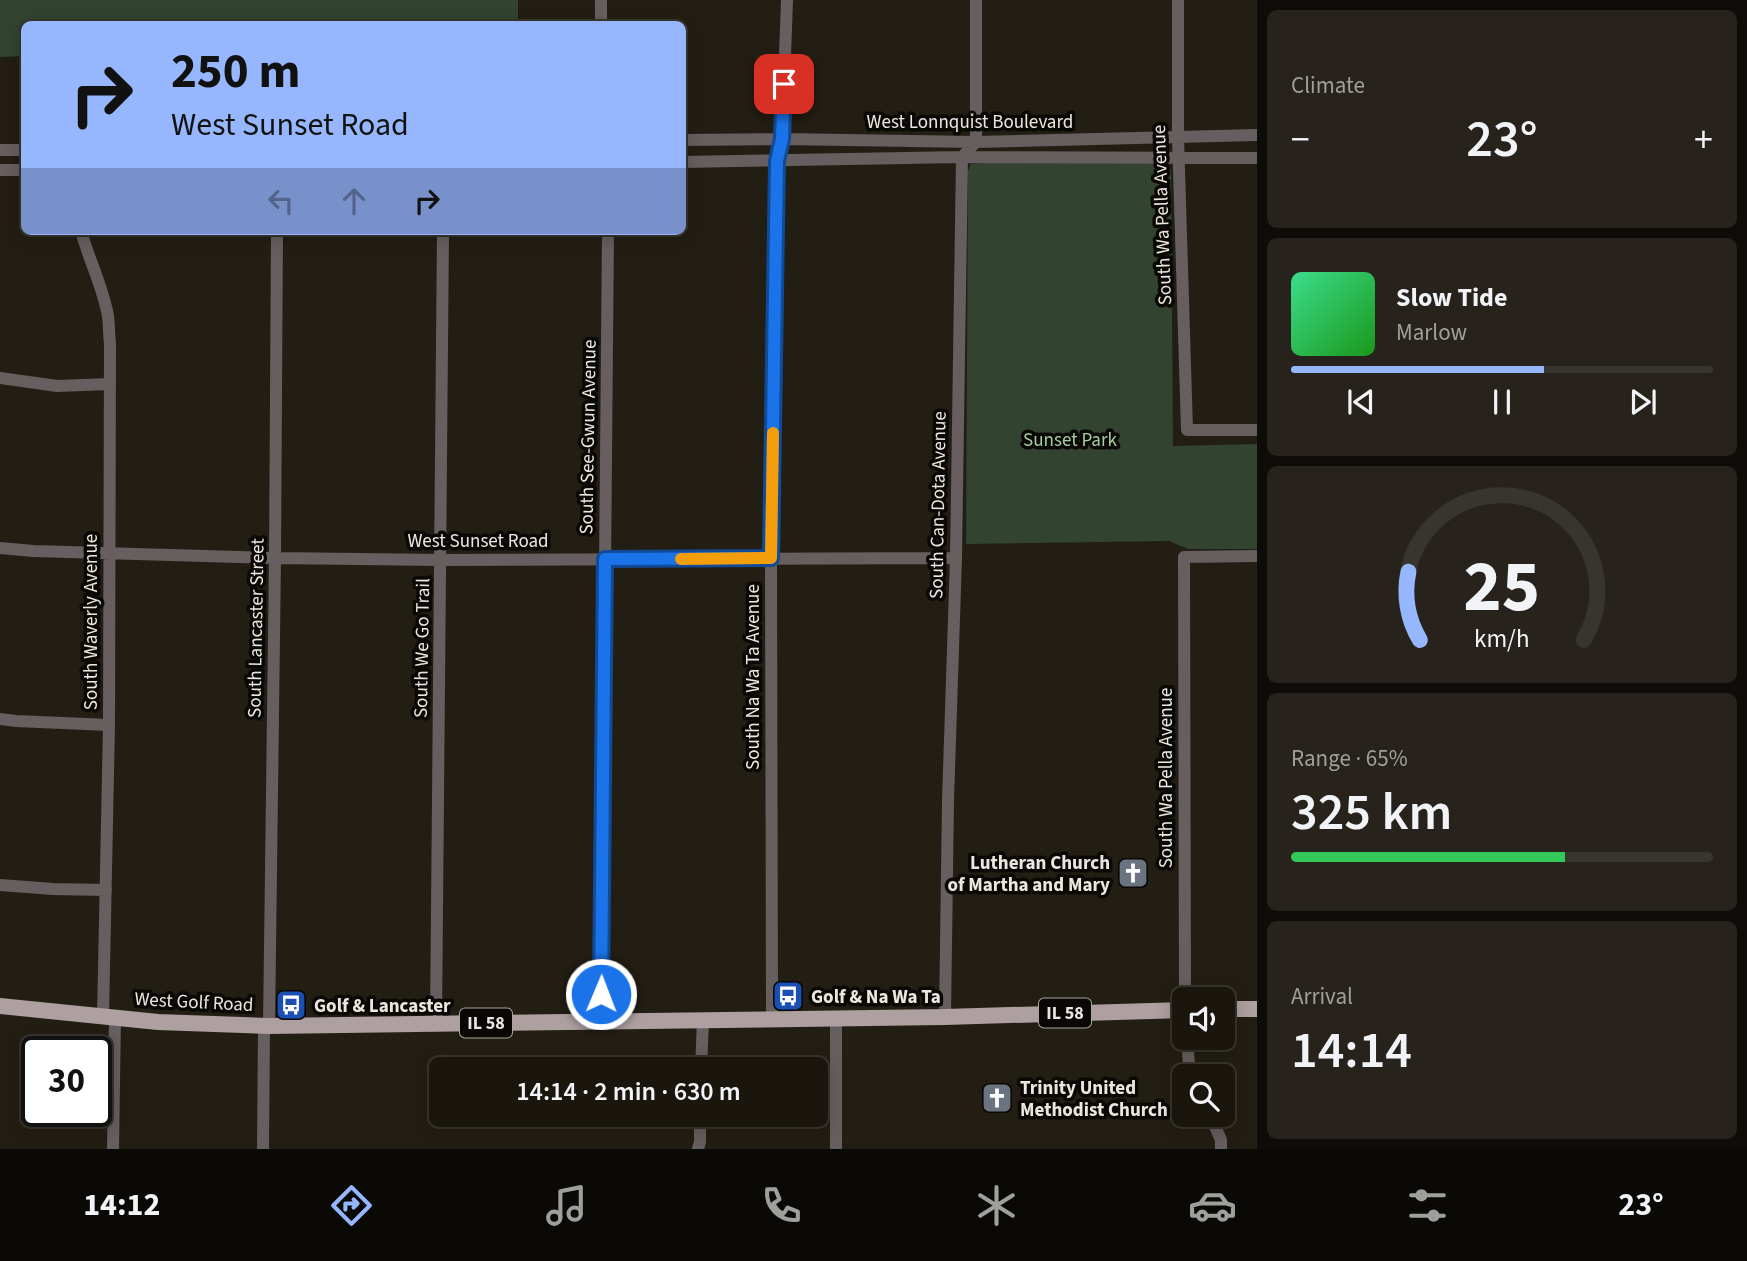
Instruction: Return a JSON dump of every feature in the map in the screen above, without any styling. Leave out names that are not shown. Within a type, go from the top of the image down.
[{"type":"main road","name":"West Golf Road","points":[[0,1006],[158,1022],[266,1026],[945,1017],[1172,1010]]},
{"type":"main road","points":[[1235,1009],[1257,1009]]},
{"type":"street","points":[[601,0],[601,21]]},
{"type":"street","name":"South Na Wa Ta Avenue","points":[[772,1019],[771,558],[777,161],[782,139],[787,0]]},
{"type":"street","points":[[962,157],[976,142],[976,0]]},
{"type":"street","name":"South Wa Pella Avenue","points":[[1178,0],[1178,137],[1187,430],[1257,430]]},
{"type":"street","name":"West Lonnquist Boulevard","points":[[686,140],[976,142],[1257,135]]},
{"type":"street","points":[[0,150],[21,150]]},
{"type":"street","name":"West Lonnquist Boulevard","points":[[686,162],[962,157],[1257,158]]},
{"type":"street","name":"South Can-Dota Avenue","points":[[945,1017],[962,157]]},
{"type":"street","points":[[0,170],[21,170]]},
{"type":"street","name":"South Waverly Avenue","points":[[82,235],[103,295],[110,344],[106,890],[113,1149]]},
{"type":"street","name":"South Lancaster Street","points":[[263,1149],[275,558],[277,235]]},
{"type":"street","name":"South We Go Trail","points":[[436,1024],[443,235]]},
{"type":"street","name":"South See-Gwun Avenue","points":[[601,1021],[608,235]]},
{"type":"street","points":[[0,378],[57,386],[110,384]]},
{"type":"street","name":"West Sunset Road","points":[[0,548],[108,554],[441,560],[956,558]]},
{"type":"street","name":"South Wa Pella Avenue","points":[[1185,987],[1184,557],[1257,556]]},
{"type":"street","points":[[0,719],[109,724]]},
{"type":"street","points":[[0,885],[106,890]]},
{"type":"street","points":[[836,1018],[836,1149]]},
{"type":"street","points":[[701,1057],[703,1020]]},
{"type":"street","points":[[698,1149],[700,1127]]},
{"type":"street","points":[[1215,1127],[1221,1140],[1221,1149]]},
{"type":"green space","points":[[0,0],[518,0],[518,21],[21,21],[21,56],[0,57]]},
{"type":"green space","name":"Sunset Park","points":[[1166,163],[1171,171],[1173,446],[1257,444],[1257,549],[1188,549],[1169,541],[966,544],[968,171],[971,164]]},
{"type":"slow traffic","points":[[681,559],[771,558],[773,433]]},
{"type":"place","name":"Lutheran Church of Martha and Mary","points":[[1133,873]]},
{"type":"place","name":"Golf & Na Wa Ta","points":[[788,996]]},
{"type":"place","name":"Golf & Lancaster","points":[[291,1005]]},
{"type":"place","name":"Trinity United Methodist Church","points":[[997,1098]]},
{"type":"route","points":[[601,994],[605,559],[771,558],[777,161],[782,139],[784,84]]}]
